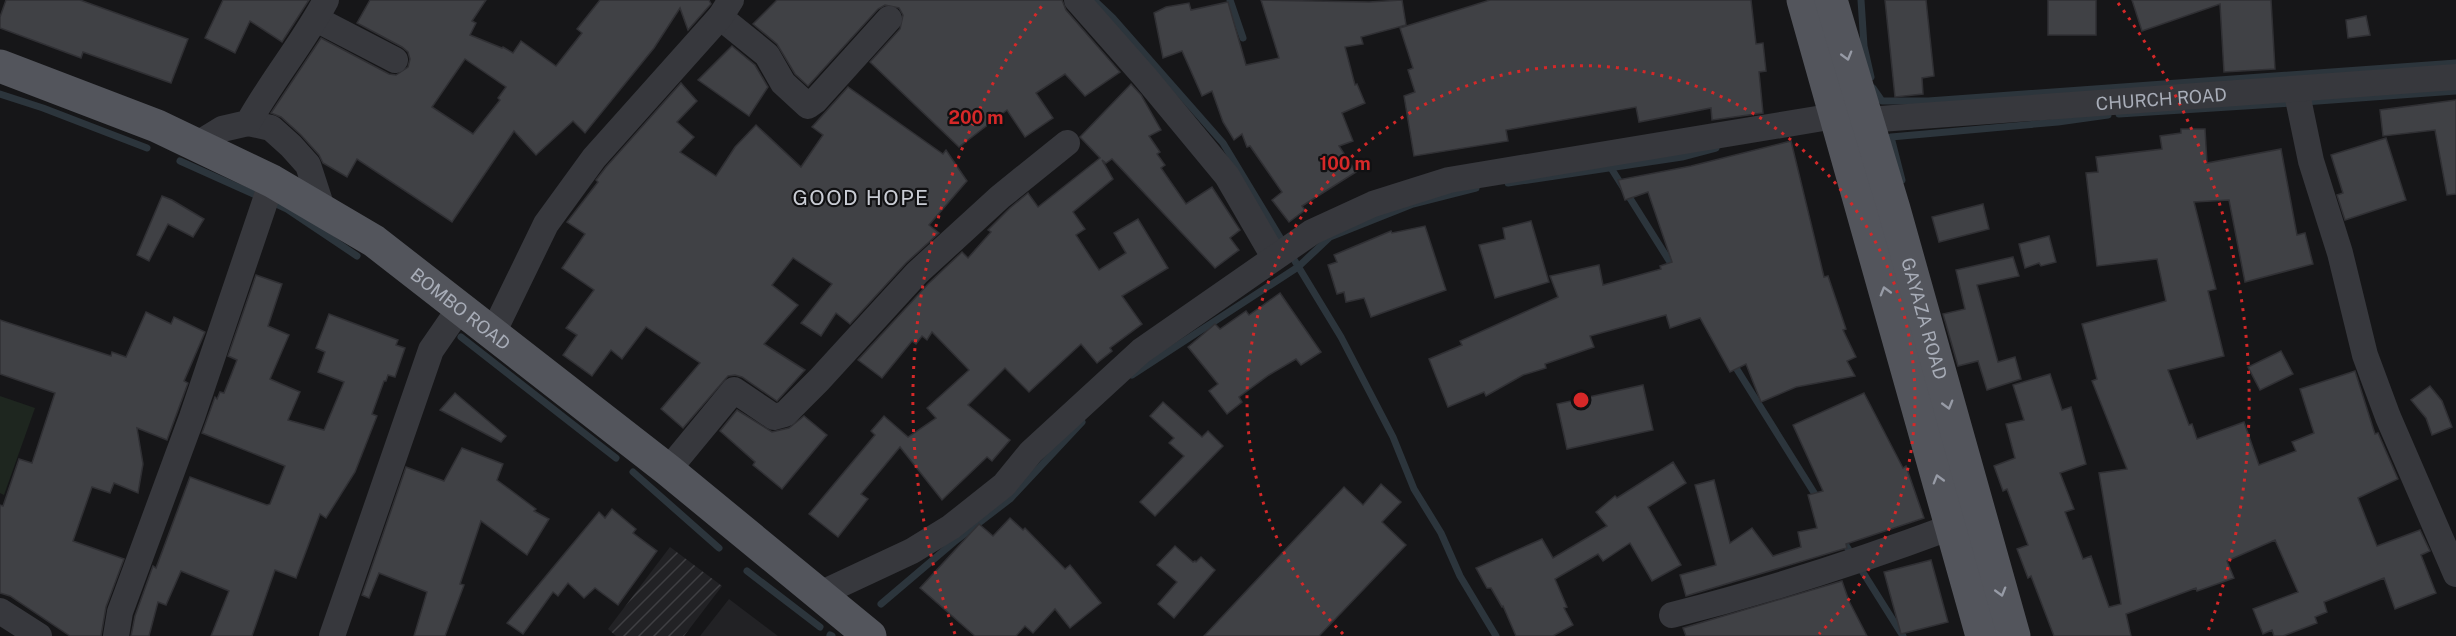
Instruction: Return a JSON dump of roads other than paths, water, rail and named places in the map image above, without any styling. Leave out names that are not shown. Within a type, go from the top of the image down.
[{"type":"main road","name":"GAYAZA ROAD","points":[[1803,0],[1850,118],[1894,209],[2014,636]]},
{"type":"main road","name":"GAYAZA ROAD","points":[[1831,0],[1850,118],[1952,527],[1982,636]]},
{"type":"main road","name":"BOMBO ROAD","points":[[0,66],[157,126],[272,181],[374,241],[668,470],[870,636]]},
{"type":"street","points":[[1077,0],[1145,77],[1287,250]]},
{"type":"street","points":[[493,333],[546,224],[594,158],[725,8],[767,55],[783,83],[808,106],[889,20]]},
{"type":"street","points":[[248,123],[266,90],[321,10],[394,60]]},
{"type":"street","name":"CHURCH ROAD","points":[[820,594],[912,551],[951,527],[1004,485],[1031,452],[1141,351],[1312,232],[1373,204],[1449,180],[1850,118],[2456,77]]},
{"type":"street","points":[[2296,88],[2311,161],[2340,253],[2366,355],[2388,417],[2456,573]]},
{"type":"street","points":[[196,145],[222,129],[248,123],[271,128],[308,165],[323,211]]},
{"type":"street","points":[[668,470],[734,390],[774,417],[785,414],[917,273],[1000,197],[1067,143]]},
{"type":"street","points":[[116,636],[120,612],[192,417],[272,181]]},
{"type":"street","points":[[332,636],[431,350],[460,308]]},
{"type":"street","points":[[1672,615],[1754,593],[1952,527]]},
{"type":"street","points":[[0,611],[39,636]]},
{"type":"waterway","points":[[1094,0],[1113,18],[1223,143],[1284,244]]},
{"type":"waterway","points":[[1230,0],[1243,38]]},
{"type":"waterway","points":[[1861,0],[1864,46],[1871,77]]},
{"type":"waterway","points":[[1873,88],[1882,101],[1928,101],[2456,63]]},
{"type":"waterway","points":[[2304,102],[2456,91]]},
{"type":"waterway","points":[[0,94],[147,148]]},
{"type":"waterway","points":[[2119,114],[2293,103]]},
{"type":"waterway","points":[[1902,180],[1891,137],[2058,122],[2108,115]]},
{"type":"waterway","points":[[1508,183],[1682,157],[1716,148]]},
{"type":"waterway","points":[[180,161],[260,197]]},
{"type":"waterway","points":[[1611,168],[1675,270]]},
{"type":"waterway","points":[[1132,375],[1298,267],[1330,237],[1413,204],[1476,188]]},
{"type":"waterway","points":[[270,201],[287,209],[357,256]]},
{"type":"waterway","points":[[1290,253],[1341,337],[1393,437],[1414,489],[1441,533],[1460,576],[1496,636]]},
{"type":"waterway","points":[[461,337],[616,458]]},
{"type":"waterway","points":[[1733,363],[1818,499]]},
{"type":"waterway","points":[[881,604],[954,542],[1010,499],[1082,422]]},
{"type":"waterway","points":[[633,472],[719,548]]},
{"type":"waterway","points":[[1842,539],[1903,636]]},
{"type":"waterway","points":[[747,571],[820,627]]},
{"type":"district","name":"GOOD HOPE","points":[[861,197]]}]
